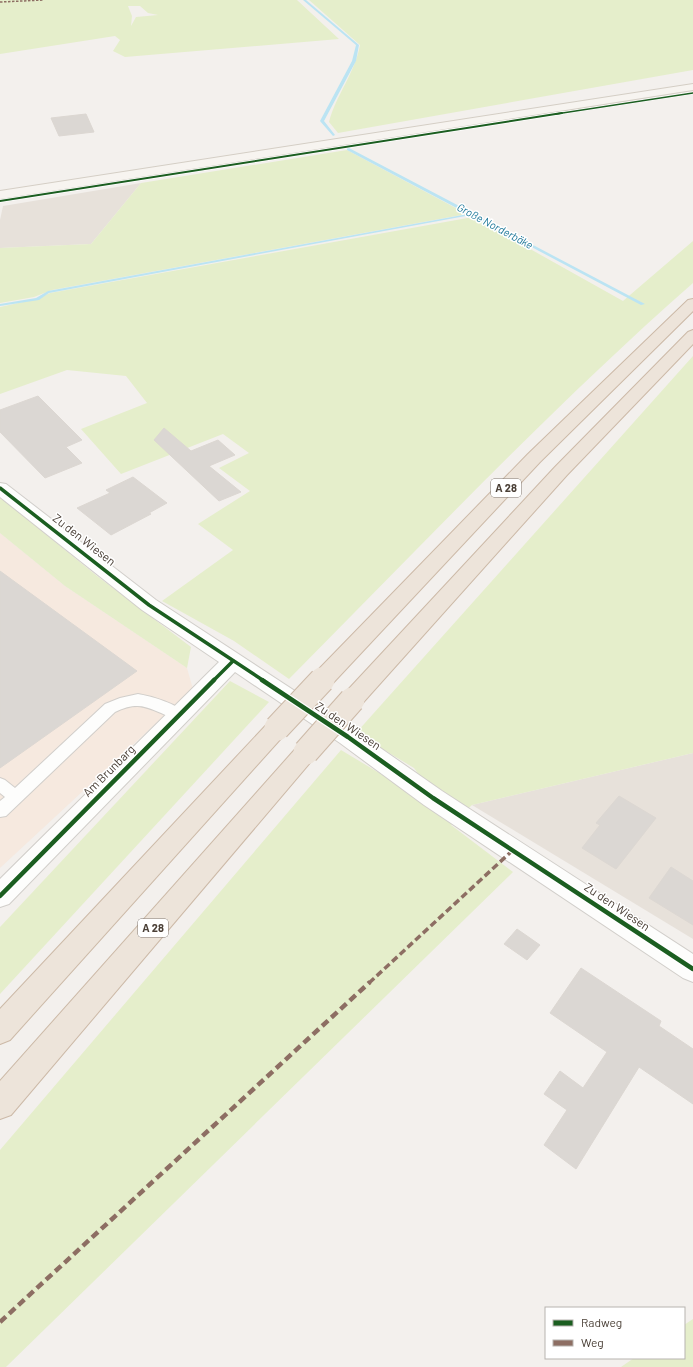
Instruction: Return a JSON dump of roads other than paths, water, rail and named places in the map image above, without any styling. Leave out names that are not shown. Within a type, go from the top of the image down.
[{"type":"highway","name":"A 28","points":[[0,1030],[324,677],[534,458],[693,303]]},
{"type":"highway","name":"A 28","points":[[0,1104],[352,700],[561,471],[693,335]]},
{"type":"main road","points":[[0,195],[693,87]]},
{"type":"street","name":"Zu den Wiesen","points":[[0,488],[150,605],[348,737],[433,798],[693,969]]},
{"type":"street","name":"Am Brunbarg","points":[[0,896],[233,661]]},
{"type":"lane","points":[[0,811],[110,708],[126,700],[148,700],[179,715]]},
{"type":"lane","points":[[0,784],[15,798]]},
{"type":"waterway","name":"Große Norderbäke","points":[[304,0],[358,45],[354,61],[322,121],[333,135]]},
{"type":"waterway","name":"Große Norderbäke","points":[[348,149],[472,214]]},
{"type":"waterway","points":[[0,305],[37,299],[48,292],[472,214]]},
{"type":"waterway","name":"Große Norderbäke","points":[[472,214],[643,304]]}]
